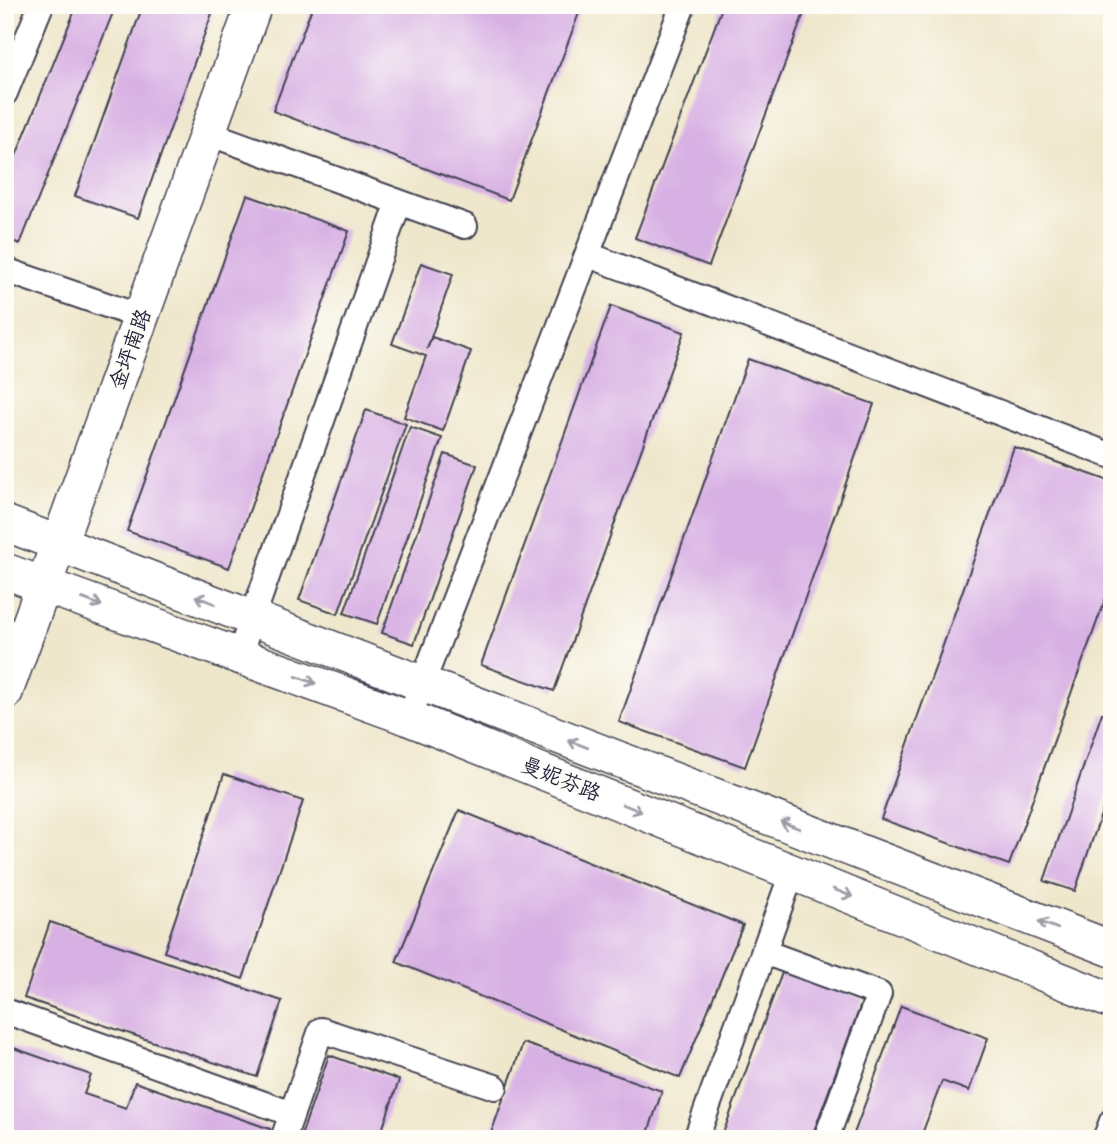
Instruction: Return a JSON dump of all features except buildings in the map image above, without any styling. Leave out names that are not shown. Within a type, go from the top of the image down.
[{"type":"main road","name":"金坪南路","points":[[5,692],[254,5]]},
{"type":"main road","name":"曼妮芬路","points":[[5,523],[1112,949]]},
{"type":"main road","name":"曼妮芬路","points":[[5,571],[409,718],[1112,1001]]},
{"type":"street","points":[[5,93],[41,5]]},
{"type":"street","points":[[409,718],[683,5]]},
{"type":"street","points":[[208,132],[465,226]]},
{"type":"street","points":[[239,656],[399,202]]},
{"type":"street","points":[[589,255],[1112,456]]},
{"type":"street","points":[[5,270],[141,317]]},
{"type":"street","points":[[696,1139],[792,873]]},
{"type":"street","points":[[764,952],[879,994],[826,1139]]},
{"type":"street","points":[[5,1011],[292,1114]]},
{"type":"street","points":[[283,1139],[321,1030],[495,1087]]},
{"type":"street","points":[[1105,1139],[1112,1121]]}]
